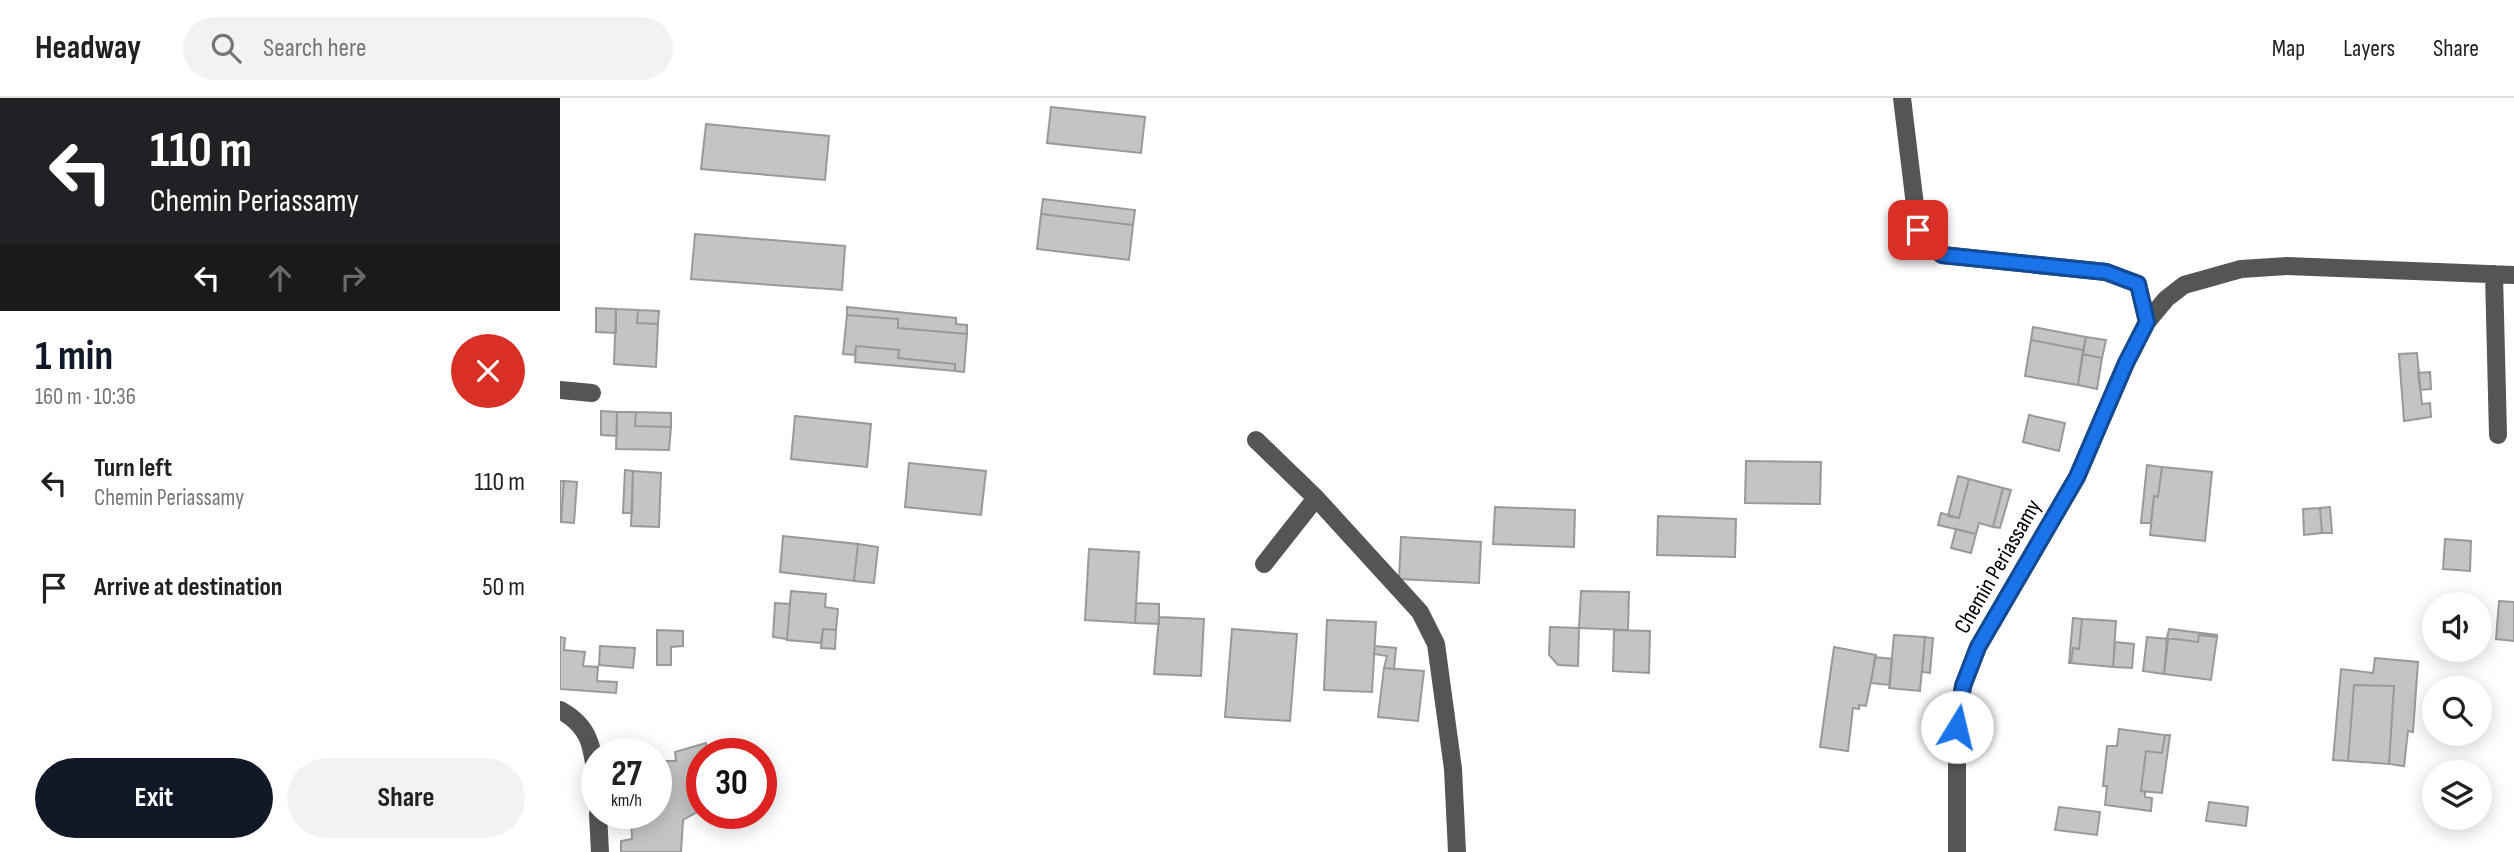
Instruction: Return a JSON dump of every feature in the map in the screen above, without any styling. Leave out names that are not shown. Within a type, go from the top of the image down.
[{"type":"street","points":[[1902,98],[1918,230],[1942,255],[2106,272],[2138,284],[2147,322]]},
{"type":"street","name":"Chemin Periassamy","points":[[1957,852],[1957,727],[1963,686],[1978,647],[2077,477],[2126,363],[2147,322],[2166,299],[2184,285],[2241,269],[2287,266],[2514,275]]},
{"type":"street","points":[[2494,274],[2498,435]]},
{"type":"street","points":[[560,390],[593,393]]},
{"type":"street","points":[[1256,440],[1316,498],[1420,612],[1436,644],[1453,769],[1457,852]]},
{"type":"street","points":[[1264,564],[1316,498]]},
{"type":"street","points":[[560,709],[578,719],[588,738]]},
{"type":"street","points":[[599,829],[600,852]]},
{"type":"building","points":[[1051,107],[1145,117],[1141,153],[1047,143]]},
{"type":"building","points":[[706,124],[829,136],[825,180],[701,169]]},
{"type":"building","points":[[1043,199],[1135,210],[1133,225],[1041,214]]},
{"type":"building","points":[[1041,214],[1133,225],[1129,260],[1037,249]]},
{"type":"building","points":[[695,234],[845,246],[842,290],[691,279]]},
{"type":"building","points":[[847,307],[956,318],[956,324],[967,325],[967,334],[898,328],[898,319],[847,315]]},
{"type":"building","points":[[596,308],[616,309],[616,333],[596,332]]},
{"type":"building","points":[[616,309],[638,310],[637,323],[658,324],[656,367],[614,364]]},
{"type":"building","points":[[638,310],[659,311],[658,324],[637,323]]},
{"type":"building","points":[[847,315],[898,319],[898,328],[967,334],[964,372],[955,371],[955,364],[898,358],[899,350],[856,346],[855,355],[843,354]]},
{"type":"building","points":[[2033,327],[2086,337],[2083,350],[2031,340]]},
{"type":"building","points":[[2086,337],[2106,340],[2102,358],[2083,354]]},
{"type":"building","points":[[2031,340],[2083,350],[2078,385],[2025,376]]},
{"type":"building","points":[[856,346],[899,350],[898,358],[955,364],[955,371],[855,362]]},
{"type":"building","points":[[2417,353],[2422,404],[2430,403],[2431,417],[2404,421],[2399,354]]},
{"type":"building","points":[[2083,354],[2102,358],[2097,389],[2078,385]]},
{"type":"building","points":[[2430,372],[2431,389],[2420,390],[2418,373]]},
{"type":"building","points":[[601,411],[617,412],[617,436],[601,435]]},
{"type":"building","points":[[617,412],[636,412],[635,426],[671,427],[669,450],[616,449]]},
{"type":"building","points":[[636,412],[671,413],[671,427],[635,426]]},
{"type":"building","points":[[2029,415],[2065,423],[2059,451],[2023,442]]},
{"type":"building","points":[[795,416],[871,424],[867,467],[791,459]]},
{"type":"building","points":[[1746,461],[1821,462],[1820,504],[1745,503]]},
{"type":"building","points":[[909,463],[986,471],[981,515],[905,507]]},
{"type":"building","points":[[2147,465],[2162,467],[2158,497],[2154,496],[2151,523],[2141,523]]},
{"type":"building","points":[[2162,467],[2212,472],[2205,541],[2150,535],[2154,496],[2158,497]]},
{"type":"building","points":[[625,470],[633,471],[632,513],[623,513]]},
{"type":"building","points":[[633,471],[661,473],[659,527],[631,526]]},
{"type":"building","points":[[1958,476],[1969,479],[1959,518],[1948,516]]},
{"type":"building","points":[[1969,479],[2003,488],[1993,527],[1979,523],[1976,534],[1938,525],[1941,513],[1959,518]]},
{"type":"building","points":[[560,481],[564,481],[561,522],[560,522]]},
{"type":"building","points":[[564,481],[577,482],[574,523],[561,522]]},
{"type":"building","points":[[2003,488],[2011,490],[2000,528],[1993,527]]},
{"type":"building","points":[[1495,507],[1575,510],[1574,547],[1493,544]]},
{"type":"building","points":[[2330,507],[2332,533],[2322,533],[2320,508]]},
{"type":"building","points":[[2320,508],[2322,533],[2304,535],[2303,509]]},
{"type":"building","points":[[1658,516],[1736,519],[1735,557],[1657,555]]},
{"type":"building","points":[[1956,529],[1976,534],[1971,553],[1951,548]]},
{"type":"building","points":[[783,536],[858,544],[854,581],[780,572]]},
{"type":"building","points":[[1401,537],[1481,542],[1479,583],[1399,579]]},
{"type":"building","points":[[2445,539],[2471,541],[2470,571],[2443,569]]},
{"type":"building","points":[[858,544],[878,547],[874,583],[854,581]]},
{"type":"building","points":[[1089,549],[1139,552],[1135,623],[1085,620]]},
{"type":"building","points":[[791,591],[826,594],[825,607],[838,609],[836,630],[823,629],[821,643],[787,640]]},
{"type":"building","points":[[1581,591],[1629,592],[1628,630],[1579,628]]},
{"type":"building","points":[[2499,601],[2514,602],[2514,641],[2496,639]]},
{"type":"building","points":[[775,603],[790,604],[787,639],[773,637]]},
{"type":"building","points":[[1136,603],[1159,604],[1159,624],[1135,623]]},
{"type":"building","points":[[1159,617],[1204,619],[1201,676],[1154,674]]},
{"type":"building","points":[[2073,618],[2082,619],[2079,649],[2073,648],[2069,663]]},
{"type":"building","points":[[2082,619],[2116,621],[2113,667],[2071,663],[2073,648],[2079,649]]},
{"type":"building","points":[[1327,620],[1376,622],[1372,692],[1324,690]]},
{"type":"building","points":[[1550,627],[1579,628],[1578,666],[1558,665],[1549,655]]},
{"type":"building","points":[[823,629],[836,630],[835,649],[821,648]]},
{"type":"building","points":[[1232,629],[1297,634],[1290,721],[1225,717]]},
{"type":"building","points":[[2169,629],[2217,637],[2199,635],[2198,642],[2167,638]]},
{"type":"building","points":[[657,630],[683,631],[683,646],[671,647],[671,665],[657,665]]},
{"type":"building","points":[[1614,630],[1650,631],[1649,673],[1613,671]]},
{"type":"building","points":[[1894,635],[1925,637],[1920,691],[1889,688]]},
{"type":"building","points":[[2199,635],[2217,637],[2211,680],[2164,674],[2167,638],[2198,642]]},
{"type":"building","points":[[560,637],[565,638],[564,650],[585,652],[583,666],[598,667],[597,681],[617,682],[616,693],[560,689]]},
{"type":"building","points":[[1925,637],[1933,638],[1930,673],[1922,672]]},
{"type":"building","points":[[2147,637],[2168,639],[2164,674],[2143,671]]},
{"type":"building","points":[[2115,642],[2134,644],[2132,668],[2113,667]]},
{"type":"building","points":[[600,646],[635,648],[633,668],[599,665]]},
{"type":"building","points":[[1375,646],[1396,648],[1394,669],[1384,668],[1387,656],[1374,654]]},
{"type":"building","points":[[1834,647],[1876,655],[1866,706],[1853,708],[1848,751],[1820,747]]},
{"type":"building","points":[[1875,657],[1892,659],[1890,685],[1871,683]]},
{"type":"building","points":[[2375,658],[2418,662],[2413,732],[2408,731],[2404,766],[2389,764],[2394,686],[2354,685],[2348,761],[2333,760],[2341,669],[2373,673]]},
{"type":"building","points":[[1384,668],[1424,671],[1418,721],[1378,717]]},
{"type":"building","points":[[2354,685],[2394,686],[2389,764],[2348,761]]},
{"type":"building","points":[[2119,729],[2165,735],[2162,753],[2146,751],[2141,791],[2145,792],[2145,797],[2152,798],[2151,811],[2105,805],[2107,786],[2103,786],[2107,746],[2117,746]]},
{"type":"building","points":[[2165,735],[2170,735],[2162,793],[2141,791],[2146,751],[2162,753]]},
{"type":"building","points":[[686,749],[686,818],[683,820],[681,852],[621,852],[621,841],[632,839],[632,829],[672,829],[672,761],[676,761],[675,752]]},
{"type":"building","points":[[2209,802],[2248,807],[2246,826],[2206,821]]},
{"type":"building","points":[[2059,807],[2100,812],[2097,835],[2055,830]]},
{"type":"route","points":[[1918,230],[1942,255],[2106,272],[2138,284],[2147,322],[2126,363],[2077,477],[1978,647],[1963,686],[1957,727]]}]
